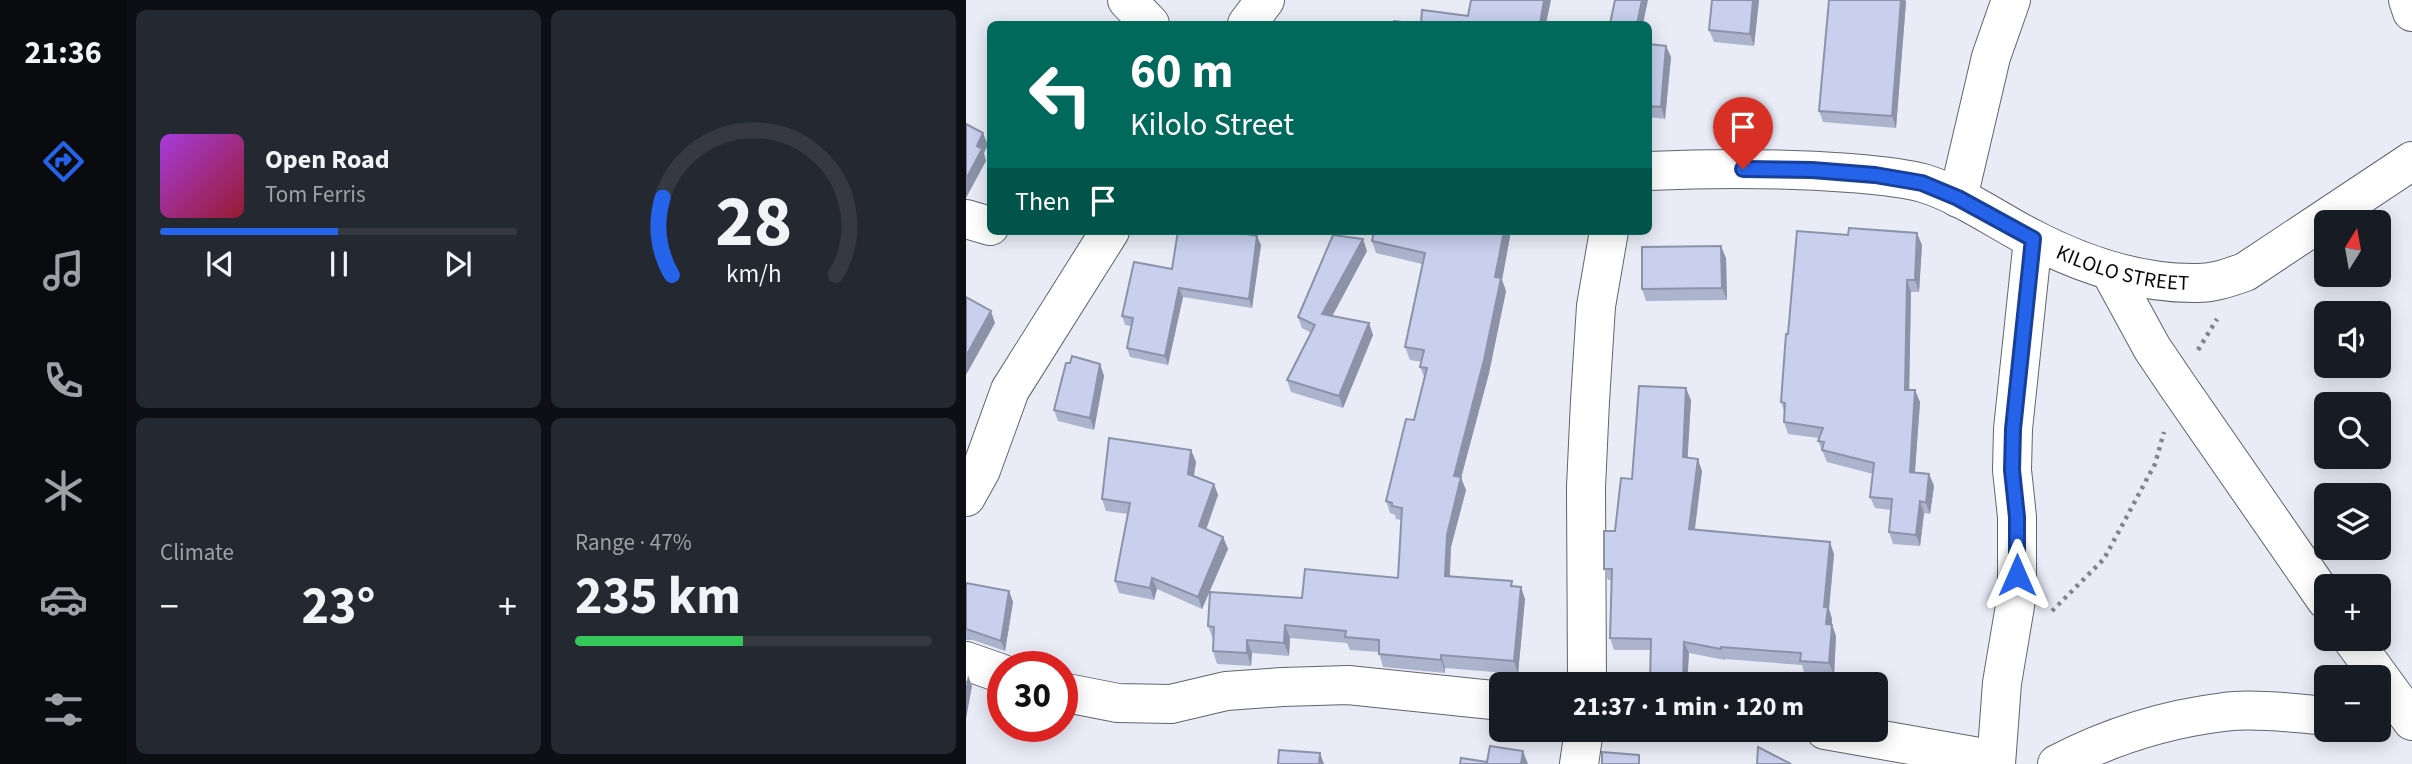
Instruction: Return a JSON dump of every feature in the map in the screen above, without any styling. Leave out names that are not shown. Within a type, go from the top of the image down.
[{"type":"street","points":[[1127,0],[1147,21]]},
{"type":"street","points":[[1249,21],[1265,0]]},
{"type":"street","points":[[1958,198],[1991,57],[2011,0]]},
{"type":"street","points":[[2408,0],[2412,12]]},
{"type":"street","name":"KILOLO STREET","points":[[1652,171],[1799,170],[1863,174],[1922,183],[1958,198],[2086,264],[2154,280],[2194,284],[2245,272],[2412,161]]},
{"type":"street","points":[[966,219],[987,225]]},
{"type":"street","points":[[966,497],[981,470],[1010,390],[1107,235]]},
{"type":"street","points":[[1587,672],[1586,488],[1590,401],[1596,306],[1608,235]]},
{"type":"street","points":[[1888,742],[1996,762],[2001,683],[2017,594],[2013,429],[2033,239]]},
{"type":"street","points":[[2110,271],[2152,348],[2314,583]]},
{"type":"street","points":[[2361,651],[2412,721]]},
{"type":"street","points":[[966,662],[987,669]]},
{"type":"street","points":[[1078,695],[1118,703],[1171,704],[1226,691],[1348,685],[1489,699]]},
{"type":"street","points":[[2057,764],[2090,747],[2163,723],[2227,711],[2314,715]]},
{"type":"street","points":[[2391,725],[2412,727]]},
{"type":"street","points":[[1579,764],[1582,742]]},
{"type":"path","points":[[2046,618],[2104,559],[2155,464],[2177,385],[2245,272]]},
{"type":"building","points":[[1471,0],[1544,0],[1540,21],[1421,21],[1422,10],[1468,16]]},
{"type":"building","points":[[1615,0],[1642,0],[1638,21],[1611,21]]},
{"type":"building","points":[[1712,0],[1753,0],[1750,34],[1709,30]]},
{"type":"building","points":[[1829,0],[1901,0],[1892,116],[1819,111]]},
{"type":"building","points":[[1652,44],[1666,46],[1661,107],[1652,106]]},
{"type":"building","points":[[966,124],[983,133],[977,146],[982,149],[966,179]]},
{"type":"building","points":[[1849,228],[1917,233],[1915,280],[1907,280],[1905,390],[1915,390],[1910,472],[1929,474],[1926,503],[1920,501],[1916,535],[1889,532],[1892,499],[1870,497],[1874,463],[1822,450],[1824,442],[1818,441],[1823,428],[1784,422],[1785,403],[1781,402],[1797,231],[1848,235]]},
{"type":"building","points":[[1177,235],[1257,236],[1249,299],[1179,288],[1165,356],[1127,348],[1133,318],[1122,316],[1134,262],[1172,269]]},
{"type":"building","points":[[1333,235],[1363,239],[1322,314],[1369,323],[1339,396],[1287,380],[1315,325],[1298,317]]},
{"type":"building","points":[[1373,235],[1503,235],[1495,277],[1501,278],[1484,360],[1454,476],[1461,477],[1447,535],[1445,576],[1512,581],[1511,586],[1521,587],[1514,661],[1441,655],[1441,660],[1379,654],[1379,640],[1345,637],[1346,631],[1285,625],[1284,643],[1247,640],[1247,653],[1213,651],[1214,627],[1208,626],[1210,592],[1302,598],[1305,569],[1398,578],[1402,508],[1392,506],[1392,503],[1386,501],[1406,419],[1414,420],[1427,368],[1420,367],[1424,350],[1405,347],[1425,253],[1372,241]]},
{"type":"building","points":[[1721,246],[1722,288],[1642,289],[1642,247]]},
{"type":"building","points":[[966,297],[991,311],[966,356]]},
{"type":"building","points":[[1072,356],[1100,364],[1090,418],[1054,410],[1066,363],[1070,363]]},
{"type":"building","points":[[1639,386],[1686,388],[1683,457],[1698,459],[1689,529],[1830,542],[1824,607],[1828,607],[1826,624],[1832,625],[1829,663],[1800,661],[1801,653],[1721,649],[1684,642],[1683,672],[1650,672],[1651,639],[1610,638],[1612,569],[1604,569],[1604,531],[1615,531],[1621,478],[1632,479]]},
{"type":"building","points":[[1109,438],[1191,450],[1188,474],[1214,484],[1199,526],[1223,537],[1198,597],[1152,578],[1150,588],[1115,581],[1130,503],[1102,499]]},
{"type":"building","points":[[966,583],[1009,591],[1001,641],[966,629]]},
{"type":"building","points":[[1490,746],[1523,751],[1521,764],[1460,764],[1461,758],[1487,762]]},
{"type":"building","points":[[1758,747],[1791,764],[1757,764]]},
{"type":"building","points":[[1279,750],[1320,753],[1319,764],[1278,764]]},
{"type":"building","points":[[1602,752],[1639,755],[1639,764],[1602,764]]},
{"type":"route","points":[[1743,169],[1812,170],[1875,175],[1922,183],[1958,198],[2033,239],[2013,429],[2012,470],[2017,517],[2017,575]]}]
